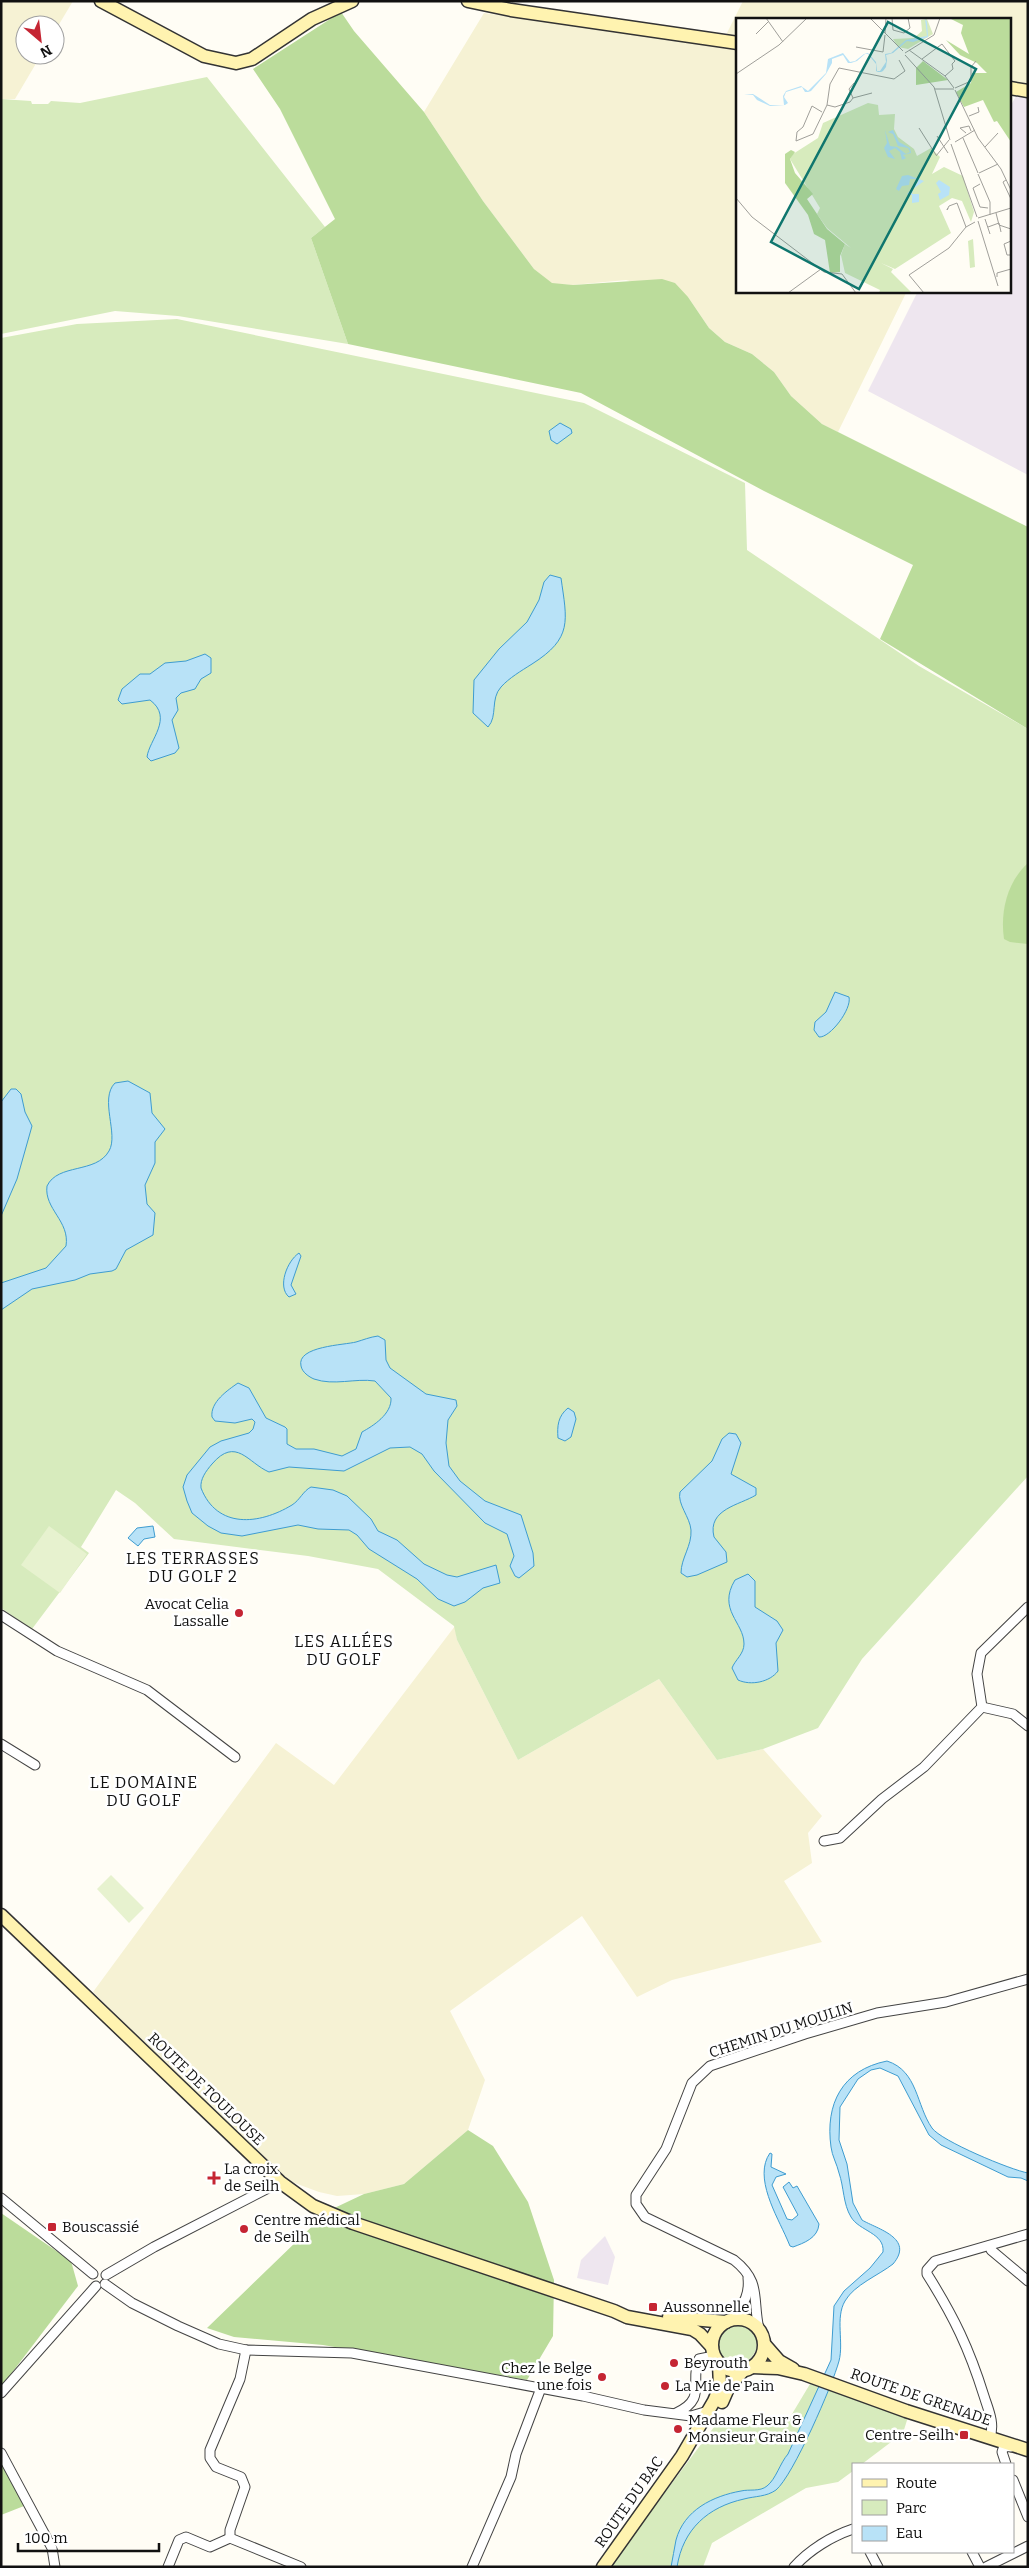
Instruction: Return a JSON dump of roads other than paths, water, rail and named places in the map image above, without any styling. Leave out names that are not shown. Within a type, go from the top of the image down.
[{"type":"main road","points":[[101,1],[204,56],[215,60],[236,63],[252,59],[312,19],[352,1]]},
{"type":"main road","points":[[468,1],[511,10],[736,43]]},
{"type":"main road","points":[[1012,88],[1028,91]]},
{"type":"main road","name":"ROUTE DE TOULOUSE","points":[[1,1915],[280,2182],[313,2206],[353,2224],[614,2311],[627,2317],[692,2329],[700,2334],[715,2355]]},
{"type":"main road","name":"ROUTE DE TOULOUSE","points":[[614,2311],[729,2321]]},
{"type":"main road","points":[[729,2321],[747,2321],[759,2330],[765,2345],[761,2358],[748,2369],[730,2370],[715,2355],[716,2332],[729,2321]]},
{"type":"main road","name":"ROUTE DE GRENADE","points":[[765,2345],[779,2360],[804,2374]]},
{"type":"main road","name":"ROUTE DU BAC","points":[[603,2567],[682,2456],[708,2412],[720,2387],[715,2355]]},
{"type":"main road","name":"ROUTE DE GRENADE","points":[[748,2369],[778,2368],[804,2374],[906,2411],[1028,2450]]},
{"type":"main road","name":"ROUTE DU BAC","points":[[682,2456],[700,2437],[729,2386],[748,2369]]},
{"type":"street","points":[[982,1707],[977,1674],[981,1653],[1028,1607]]},
{"type":"street","points":[[1,1615],[57,1652],[147,1690],[235,1758]]},
{"type":"street","points":[[982,1707],[1013,1714],[1028,1726]]},
{"type":"street","points":[[824,1842],[840,1838],[882,1799],[924,1766],[982,1707]]},
{"type":"street","points":[[1,1744],[35,1765]]},
{"type":"street","name":"CHEMIN DU MOULIN","points":[[747,2273],[734,2260],[645,2216],[636,2204],[636,2195],[666,2149],[686,2093],[700,2074],[723,2061],[823,2028],[904,2007],[946,2002],[1028,1979]]},
{"type":"street","points":[[1,2393],[102,2282],[154,2247],[280,2182]]},
{"type":"street","points":[[1,2198],[93,2274]]},
{"type":"street","points":[[990,2437],[992,2422],[969,2350],[953,2316],[927,2274],[928,2267],[935,2260],[1028,2234]]},
{"type":"street","points":[[990,2246],[991,2250],[1028,2281]]},
{"type":"street","points":[[93,2274],[101,2271],[102,2282]]},
{"type":"street","points":[[729,2321],[744,2304],[747,2297],[747,2273]]},
{"type":"street","points":[[747,2273],[754,2282],[754,2306],[759,2330]]},
{"type":"street","points":[[93,2274],[91,2281],[102,2282],[132,2303],[219,2344],[246,2350],[352,2353],[541,2388],[630,2407],[691,2416],[708,2412]]},
{"type":"street","points":[[230,2538],[230,2530],[245,2487],[241,2477],[214,2465],[210,2458],[210,2450],[240,2379],[246,2350]]},
{"type":"street","points":[[676,2413],[686,2409],[695,2396],[696,2370],[699,2359],[715,2355]]},
{"type":"street","points":[[472,2567],[511,2477],[516,2454],[541,2388]]},
{"type":"street","points":[[1006,2463],[1002,2452],[1004,2446],[1014,2447]]},
{"type":"street","points":[[1,2453],[52,2548],[55,2567]]},
{"type":"street","points":[[1014,2482],[1028,2517]]},
{"type":"street","points":[[794,2567],[807,2554],[831,2538],[852,2529]]},
{"type":"street","points":[[168,2567],[179,2540],[186,2537],[210,2547],[230,2538],[300,2567]]},
{"type":"street","points":[[986,2567],[1028,2546]]},
{"type":"street","points":[[871,2553],[878,2567]]},
{"type":"street","points":[[973,2553],[980,2567]]},
{"type":"water","points":[[560,423],[571,429],[572,433],[557,444],[551,440],[549,431]]},
{"type":"water","points":[[550,575],[561,578],[565,617],[561,637],[545,655],[501,687],[496,697],[493,718],[488,727],[473,713],[474,680],[499,649],[527,622],[539,600],[544,582]]},
{"type":"water","points":[[205,654],[211,658],[211,673],[201,679],[195,689],[181,693],[176,698],[178,710],[172,720],[179,748],[175,753],[151,761],[147,757],[158,729],[160,714],[157,707],[150,700],[122,704],[118,700],[122,689],[140,674],[150,674],[165,663],[186,661]]},
{"type":"water","points":[[835,992],[849,997],[847,1008],[834,1028],[824,1036],[819,1037],[814,1030],[815,1022],[826,1012]]},
{"type":"water","points":[[128,1081],[150,1093],[152,1113],[165,1129],[155,1142],[155,1163],[145,1185],[147,1204],[155,1213],[153,1235],[126,1250],[116,1269],[112,1271],[90,1274],[75,1280],[32,1289],[1,1310],[1,1283],[46,1268],[66,1246],[64,1229],[49,1202],[47,1186],[59,1174],[95,1163],[109,1151],[112,1135],[109,1107],[111,1090],[115,1083]]},
{"type":"water","points":[[11,1089],[16,1089],[21,1094],[25,1112],[32,1126],[17,1179],[1,1216],[1,1102]]},
{"type":"water","points":[[299,1253],[301,1256],[291,1285],[296,1294],[289,1297],[285,1293],[285,1274],[291,1262]]},
{"type":"water","points":[[378,1336],[385,1340],[386,1360],[390,1368],[426,1394],[456,1400],[457,1406],[448,1420],[446,1443],[449,1466],[460,1481],[485,1501],[521,1515],[533,1553],[534,1566],[519,1578],[515,1576],[510,1566],[514,1556],[507,1534],[485,1523],[434,1471],[422,1454],[410,1447],[390,1448],[344,1471],[289,1467],[269,1472],[242,1454],[228,1452],[220,1456],[208,1469],[202,1478],[201,1488],[208,1501],[217,1511],[228,1517],[240,1519],[266,1517],[279,1512],[295,1503],[311,1487],[333,1490],[347,1496],[371,1519],[378,1531],[397,1540],[424,1564],[447,1575],[457,1577],[496,1565],[500,1583],[483,1588],[465,1602],[454,1606],[438,1599],[417,1579],[369,1549],[357,1535],[349,1530],[318,1529],[298,1525],[242,1536],[221,1533],[208,1526],[192,1513],[183,1487],[187,1475],[210,1447],[221,1441],[249,1433],[253,1429],[255,1422],[252,1419],[235,1423],[215,1421],[212,1417],[217,1401],[238,1383],[249,1388],[266,1418],[287,1429],[287,1444],[296,1449],[314,1449],[342,1456],[356,1449],[362,1432],[376,1423],[385,1414],[391,1398],[375,1381],[329,1382],[314,1379],[303,1370],[301,1359],[313,1350]]},
{"type":"water","points":[[568,1408],[574,1412],[576,1419],[571,1437],[565,1441],[558,1438],[558,1425],[562,1414]]},
{"type":"water","points":[[729,1433],[736,1434],[741,1443],[731,1474],[756,1488],[756,1495],[726,1509],[715,1520],[713,1528],[714,1537],[726,1552],[727,1562],[697,1575],[687,1577],[681,1573],[681,1568],[690,1541],[691,1530],[680,1501],[680,1492],[712,1461],[722,1439]]},
{"type":"water","points":[[153,1526],[155,1537],[144,1539],[138,1546],[128,1538],[137,1528]]},
{"type":"water","points":[[748,1574],[755,1581],[755,1607],[777,1621],[783,1630],[776,1643],[778,1671],[770,1678],[754,1683],[738,1680],[732,1668],[743,1651],[744,1644],[743,1636],[730,1608],[730,1590],[735,1580]]},
{"type":"water","points":[[887,2061],[905,2072],[911,2081],[927,2119],[938,2134],[1007,2167],[1028,2173],[1028,2181],[1021,2178],[1008,2177],[941,2145],[929,2135],[898,2076],[880,2068],[871,2070],[858,2079],[840,2107],[839,2140],[847,2164],[853,2203],[862,2220],[884,2231],[897,2241],[900,2247],[899,2255],[893,2264],[860,2285],[845,2301],[840,2322],[840,2354],[835,2373],[812,2429],[783,2481],[772,2492],[731,2503],[709,2514],[691,2531],[680,2553],[677,2567],[671,2567],[680,2529],[686,2520],[701,2506],[730,2493],[764,2488],[773,2479],[788,2454],[831,2360],[834,2306],[844,2291],[870,2268],[883,2252],[880,2240],[855,2222],[848,2212],[841,2178],[832,2150],[830,2131],[834,2103],[848,2081],[858,2072]]},
{"type":"water","points":[[770,2153],[772,2154],[771,2167],[786,2174],[776,2177],[772,2185],[787,2219],[792,2220],[798,2215],[783,2187],[789,2182],[793,2188],[797,2186],[819,2224],[813,2236],[806,2242],[793,2247],[790,2246],[765,2185],[765,2163]]},
{"type":"place","name":"Avocat Celia Lassalle","points":[[239,1613]]},
{"type":"place","name":"La croix de Seilh","points":[[214,2178]]},
{"type":"place","name":"Bouscassié","points":[[52,2227]]},
{"type":"place","name":"Centre médical de Seilh","points":[[244,2229]]},
{"type":"place","name":"Aussonnelle","points":[[653,2307]]},
{"type":"place","name":"Beyrouth","points":[[674,2363]]},
{"type":"place","name":"Chez le Belge une fois","points":[[602,2377]]},
{"type":"place","name":"La Mie de Pain","points":[[665,2386]]},
{"type":"place","name":"Madame Fleur & Monsieur Graine","points":[[678,2429]]},
{"type":"place","name":"Centre-Seilh","points":[[964,2435]]},
{"type":"district","name":"LES TERRASSES DU GOLF 2","points":[[193,1567]]},
{"type":"district","name":"LES ALLÉES DU GOLF","points":[[344,1650]]},
{"type":"district","name":"LE DOMAINE DU GOLF","points":[[144,1791]]}]
